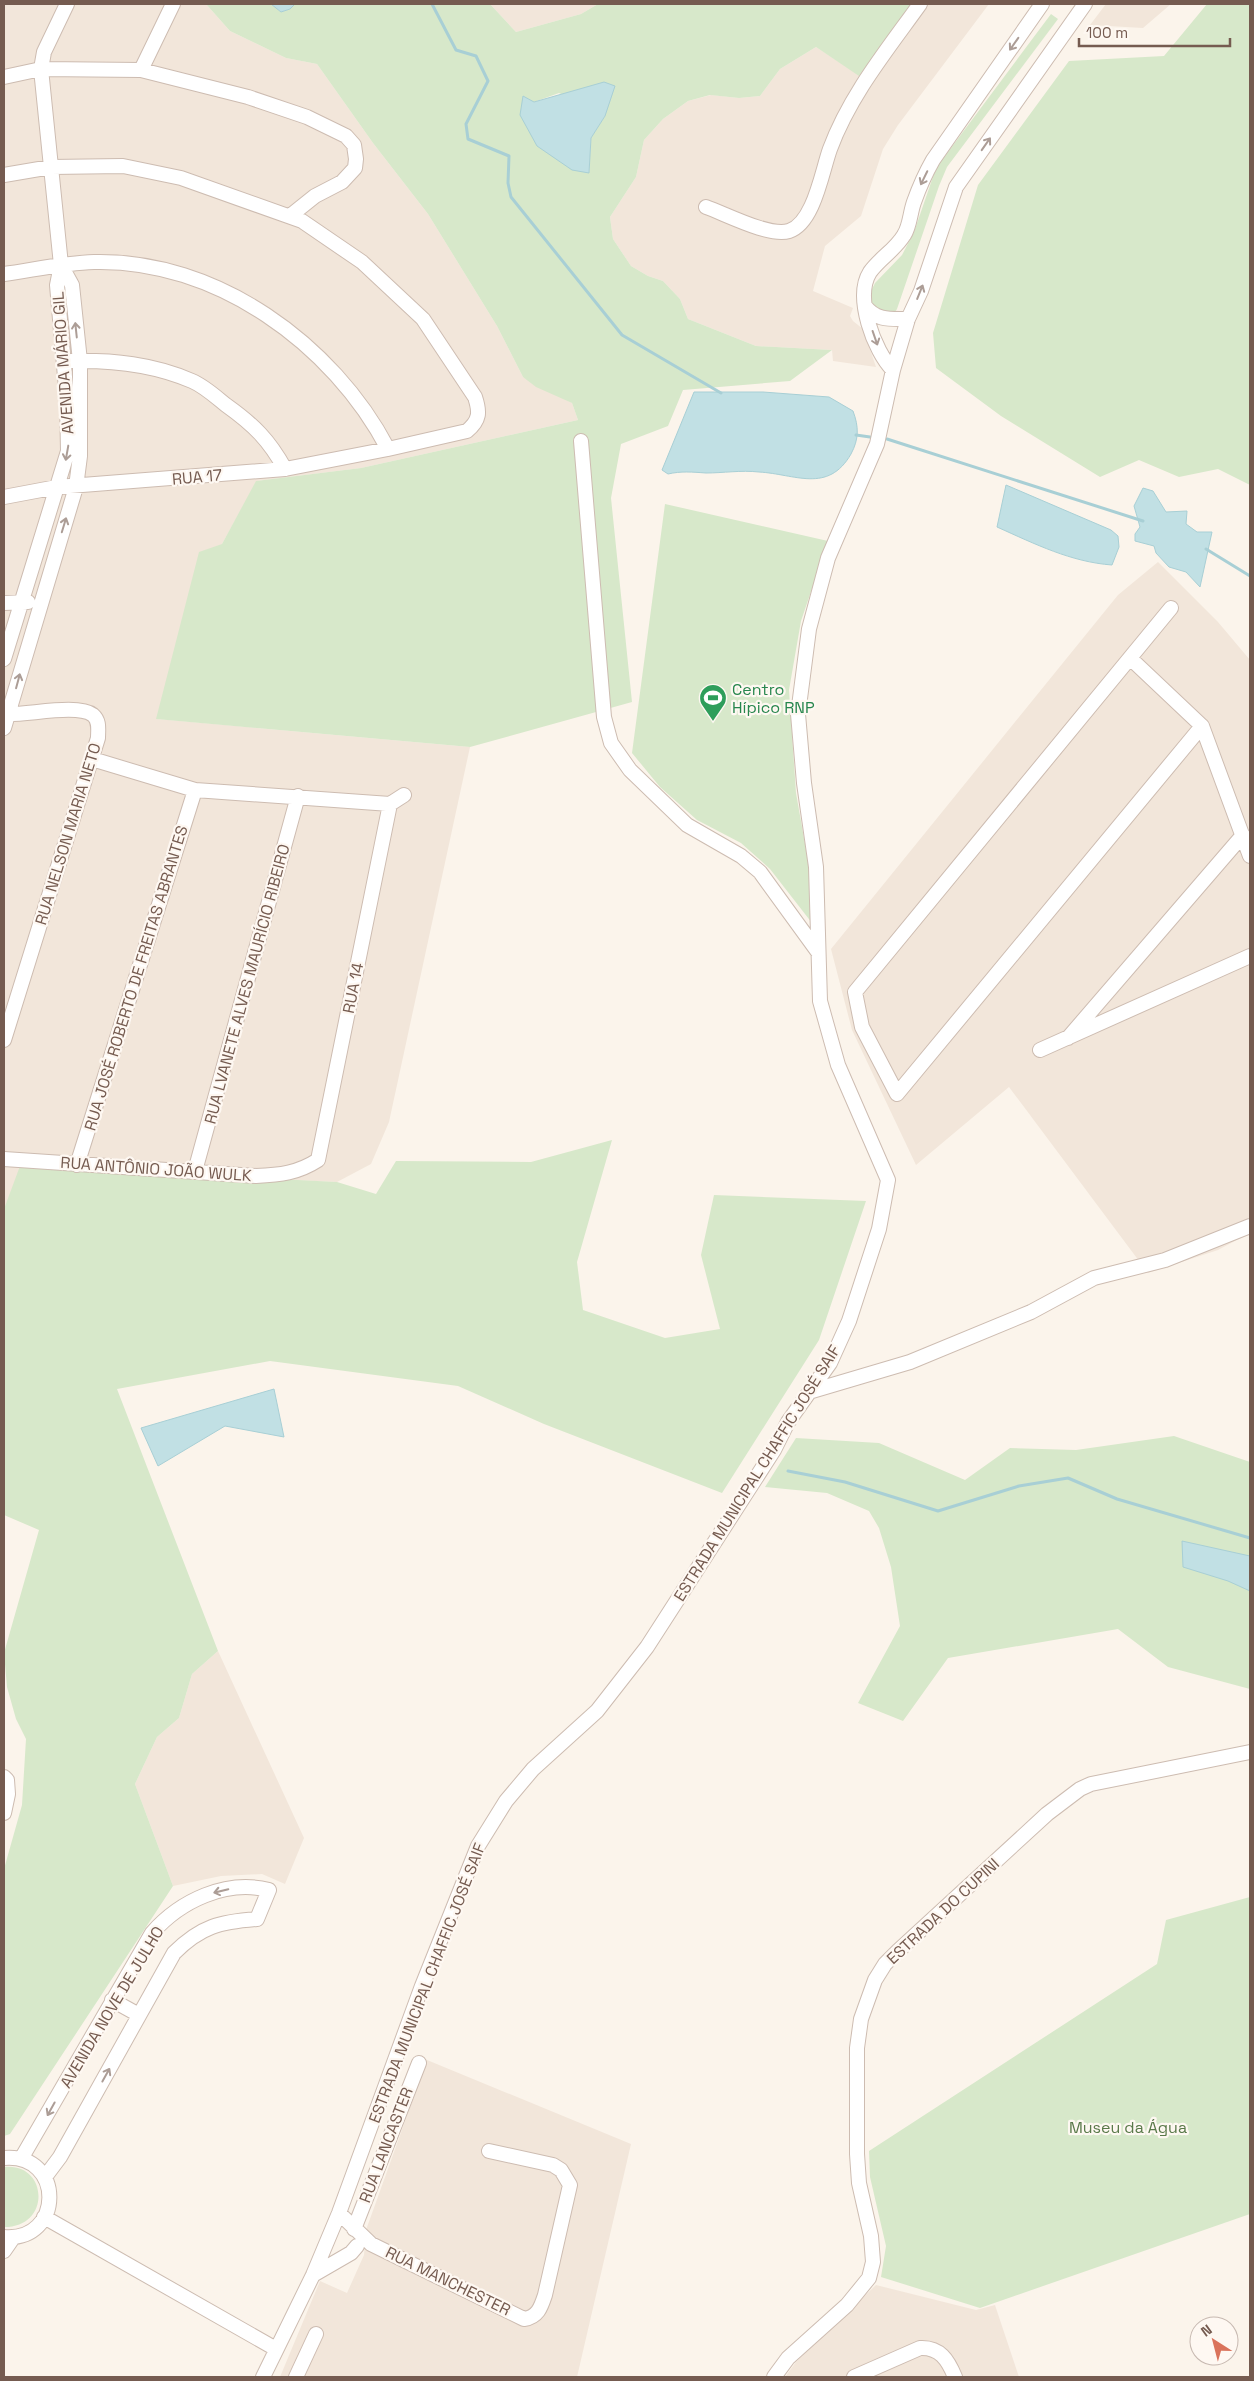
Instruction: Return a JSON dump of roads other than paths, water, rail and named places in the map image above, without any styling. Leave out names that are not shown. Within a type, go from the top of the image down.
[{"type":"street","points":[[61,265],[41,69],[44,52],[67,4]]},
{"type":"street","points":[[142,70],[173,4]]},
{"type":"street","points":[[706,207],[774,232],[789,231],[798,226],[810,213],[830,148],[853,100],[920,4]]},
{"type":"street","points":[[893,370],[883,360],[865,306],[863,296],[867,277],[880,259],[905,234],[921,184],[932,160],[1042,4]]},
{"type":"street","name":"ESTRADA MUNICIPAL CHAFFIC JOSÉ SAIF","points":[[263,2377],[313,2275],[339,2213],[422,1986],[478,1846],[511,1794],[570,1733],[597,1711],[647,1648],[769,1458],[788,1422],[812,1392],[830,1363],[849,1321],[879,1229],[888,1180],[838,1065],[820,1001],[816,867],[804,783],[798,714],[809,629],[820,581],[828,558],[877,444],[893,370],[908,319],[921,291],[956,187],[1084,4]]},
{"type":"street","points":[[4,77],[41,69],[142,70],[248,97],[307,117],[346,136],[354,145],[356,159],[355,168],[342,182],[315,196],[290,216],[181,178],[123,166],[51,167],[4,174]]},
{"type":"street","name":"RUA 17","points":[[4,497],[58,487],[285,469],[388,450],[467,431],[476,423],[480,411],[475,397],[422,319],[362,262],[302,221],[290,216]]},
{"type":"street","points":[[4,274],[95,262],[151,267],[206,283],[253,306],[300,338],[337,375],[380,432],[388,450]]},
{"type":"street","name":"AVENIDA MÁRIO GIL","points":[[4,659],[68,451],[73,400],[80,361],[72,285],[61,265]]},
{"type":"street","name":"AVENIDA MÁRIO GIL","points":[[4,728],[6,714],[76,487],[80,456],[73,400],[63,361],[57,285],[61,265]]},
{"type":"street","points":[[865,306],[873,315],[880,318],[908,319]]},
{"type":"street","points":[[63,361],[118,362],[144,366],[193,381],[252,424],[272,446],[285,469]]},
{"type":"street","points":[[581,441],[604,717],[610,743],[630,770],[686,825],[741,856],[760,872],[818,952]]},
{"type":"street","points":[[4,603],[21,601],[39,605]]},
{"type":"street","points":[[1171,608],[856,992],[862,1027],[896,1094],[1202,726]]},
{"type":"street","points":[[1130,658],[1202,726],[1250,856]]},
{"type":"street","name":"RUA NELSON MARIA NETO","points":[[4,1040],[92,759],[98,738],[99,724],[93,716],[80,710],[6,714]]},
{"type":"street","points":[[92,759],[195,790],[390,804],[404,795]]},
{"type":"street","name":"RUA JOSÉ ROBERTO DE FREITAS ABRANTES","points":[[76,1165],[195,790]]},
{"type":"street","name":"RUA LVANETE ALVES MAURÍCIO RIBEIRO","points":[[195,1171],[298,796]]},
{"type":"street","name":"RUA 14","points":[[308,1166],[318,1160],[323,1140],[390,804]]},
{"type":"street","points":[[1068,1038],[1242,835]]},
{"type":"street","points":[[1040,1050],[1250,956]]},
{"type":"street","name":"RUA ANTÔNIO JOÃO WULK","points":[[4,1159],[256,1176],[287,1174],[308,1166]]},
{"type":"street","points":[[812,1392],[910,1362],[1031,1312],[1094,1278],[1165,1260],[1250,1226]]},
{"type":"street","name":"ESTRADA DO CUPINI","points":[[774,2377],[788,2358],[847,2305],[869,2278],[873,2262],[871,2236],[859,2183],[857,2154],[857,2048],[861,2019],[867,1998],[885,1964],[1047,1814],[1080,1789],[1091,1784],[1250,1752]]},
{"type":"street","points":[[4,1812],[8,1794],[5,1778]]},
{"type":"street","name":"AVENIDA NOVE DE JULHO","points":[[21,2159],[152,1933],[172,1914],[202,1896],[245,1887],[269,1890],[257,1919],[212,1925],[188,1939],[174,1953],[60,2157],[44,2177]]},
{"type":"street","points":[[112,2000],[139,2015]]},
{"type":"street","name":"RUA LANCASTER","points":[[357,2236],[419,2062]]},
{"type":"street","name":"RUA MANCHESTER","points":[[339,2213],[357,2236],[371,2244],[524,2319],[533,2316],[539,2312],[545,2295],[570,2185],[567,2177],[553,2165],[489,2150]]},
{"type":"street","points":[[4,2158],[21,2159],[36,2167],[44,2177],[49,2189],[50,2202],[38,2226],[27,2234],[9,2237],[4,2251]]},
{"type":"street","points":[[44,2217],[276,2349]]},
{"type":"street","points":[[313,2275],[351,2253],[357,2236]]},
{"type":"street","points":[[296,2377],[316,2334]]},
{"type":"street","points":[[854,2377],[920,2348],[931,2347],[946,2358],[955,2377]]},
{"type":"water","points":[[271,4],[295,4],[290,9],[281,12]]},
{"type":"water","points":[[604,82],[615,86],[605,116],[591,138],[589,173],[572,170],[537,146],[520,115],[523,96],[534,102]]},
{"type":"water","points":[[694,392],[763,392],[829,397],[853,411],[857,428],[856,443],[842,466],[832,474],[821,478],[798,478],[752,471],[668,474],[662,470]]},
{"type":"water","points":[[1006,485],[1111,530],[1118,536],[1119,547],[1112,565],[1068,556],[1039,546],[997,527]]},
{"type":"water","points":[[1143,488],[1153,491],[1166,512],[1187,511],[1186,524],[1197,532],[1212,532],[1200,587],[1186,572],[1169,567],[1156,553],[1154,546],[1135,541],[1135,534],[1140,527],[1134,506]]},
{"type":"water","points":[[274,1389],[284,1437],[225,1426],[158,1466],[141,1428]]},
{"type":"water","points":[[1182,1541],[1250,1556],[1250,1591],[1228,1581],[1183,1567]]},
{"type":"waterway","points":[[432,4],[456,50],[476,56],[488,81],[466,124],[468,139],[509,156],[508,183],[511,197],[622,335],[721,393]]},
{"type":"waterway","points":[[856,435],[870,437]]},
{"type":"waterway","points":[[887,439],[1143,521]]},
{"type":"waterway","points":[[1206,549],[1250,576]]},
{"type":"waterway","points":[[788,1471],[845,1482],[938,1511],[1019,1486],[1068,1478],[1117,1499],[1250,1538]]},
{"type":"place","name":"Centro Hípico RNP","points":[[713,722]]},
{"type":"park label","name":"Museu da Água","points":[[1128,2127]]}]
